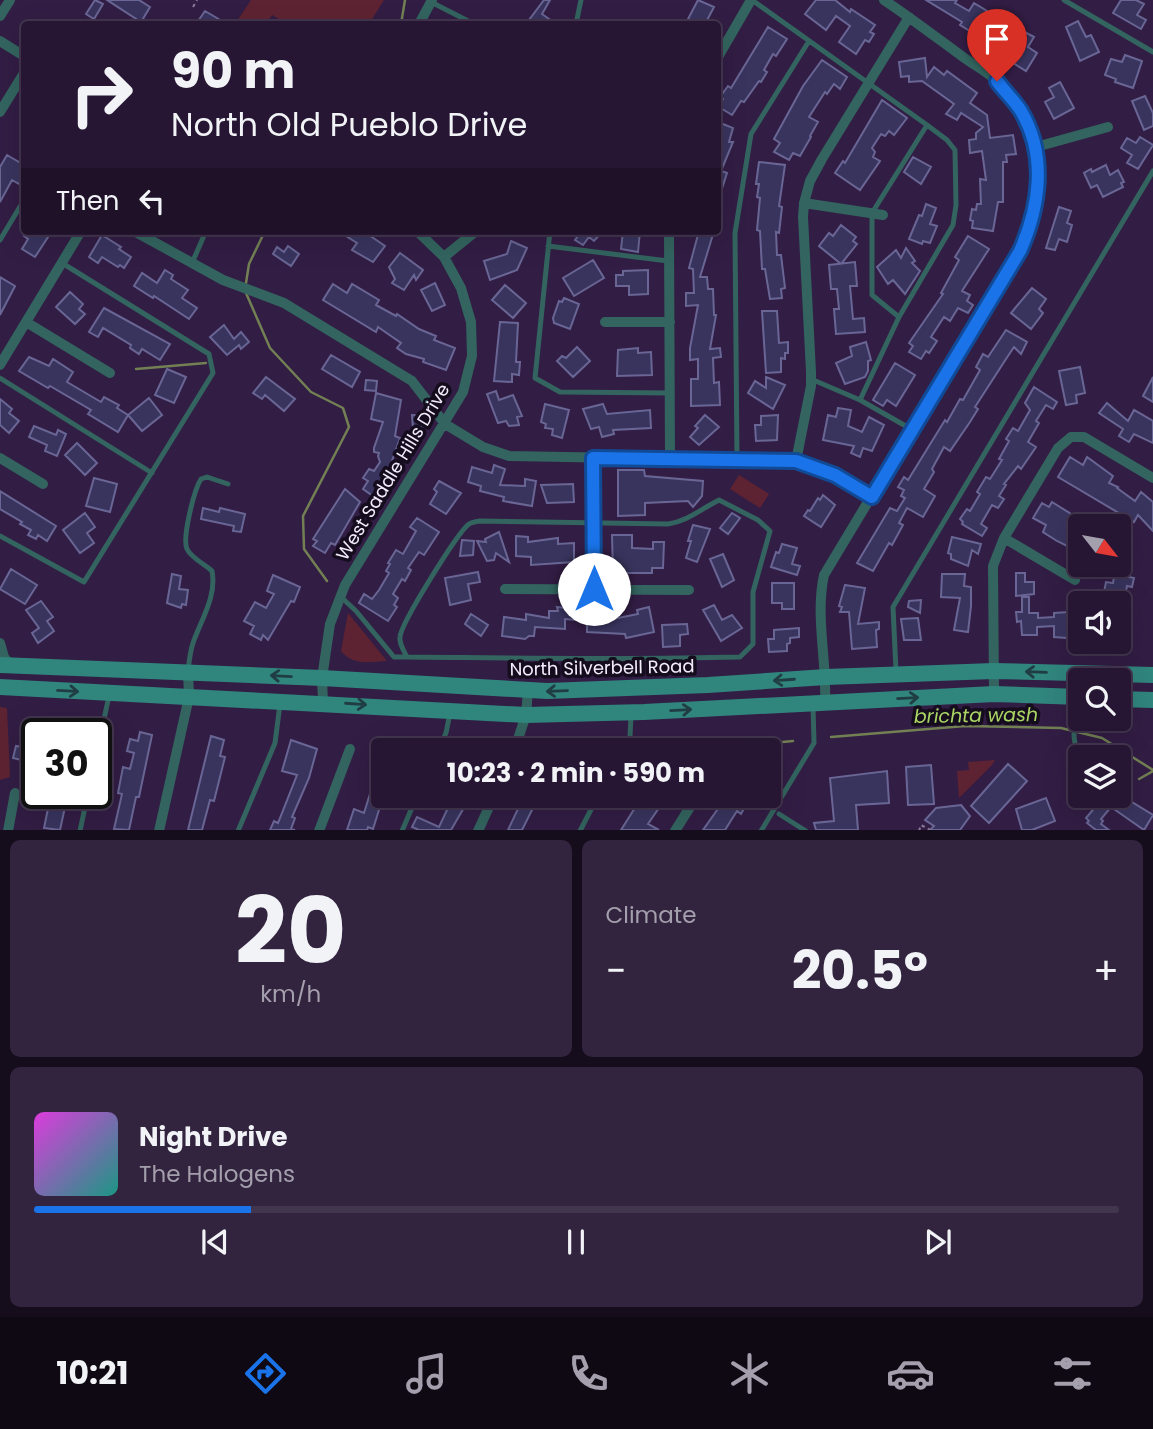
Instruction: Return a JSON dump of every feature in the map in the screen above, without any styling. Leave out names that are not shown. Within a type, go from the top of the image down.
[{"type":"main road","name":"North Silverbell Road","points":[[5,665],[188,671],[528,690],[708,685],[826,677],[994,671],[1153,675]]},
{"type":"main road","points":[[0,687],[323,702],[526,715],[632,713],[994,694],[1068,697]]},
{"type":"main road","points":[[1131,699],[1153,700]]},
{"type":"street","points":[[0,16],[9,0]]},
{"type":"street","points":[[721,52],[751,0]]},
{"type":"street","points":[[819,702],[826,677],[820,595],[824,575],[1020,251],[1032,224],[1038,191],[1036,146],[1021,111],[997,81],[884,0]]},
{"type":"street","points":[[421,21],[432,1]]},
{"type":"street","points":[[796,461],[811,379],[803,231],[804,203],[815,171],[909,18]]},
{"type":"street","points":[[0,41],[21,54]]},
{"type":"street","points":[[0,111],[21,78]]},
{"type":"street","points":[[1036,146],[1108,127]]},
{"type":"street","points":[[804,203],[878,214]]},
{"type":"street","points":[[0,365],[79,235]]},
{"type":"street","points":[[141,235],[210,273],[284,303],[412,381],[445,424],[483,447],[509,456],[796,461],[835,475],[872,497]]},
{"type":"street","name":"West Saddle Hills Drive","points":[[323,702],[322,678],[330,624],[345,585],[463,392],[472,356],[471,322],[461,288],[444,257],[421,235]]},
{"type":"street","points":[[444,257],[471,235]]},
{"type":"street","points":[[669,235],[670,459]]},
{"type":"street","points":[[210,273],[217,262]]},
{"type":"street","points":[[26,322],[110,373]]},
{"type":"street","points":[[605,322],[670,322]]},
{"type":"street","points":[[994,694],[993,566],[1004,538],[1058,448],[1072,433],[1088,439],[1153,478]]},
{"type":"street","points":[[0,458],[43,484]]},
{"type":"street","points":[[593,458],[594,589]]},
{"type":"street","points":[[1004,538],[1075,580]]},
{"type":"street","points":[[505,589],[689,590]]},
{"type":"street","name":"North Silverbell Road","points":[[0,643],[5,665]]},
{"type":"street","points":[[159,830],[190,697],[188,671]]},
{"type":"street","points":[[518,738],[526,715],[528,690]]},
{"type":"street","points":[[319,830],[350,749]]},
{"type":"street","points":[[8,830],[15,793]]},
{"type":"street","points":[[478,830],[489,808]]},
{"type":"street","points":[[676,830],[689,808]]},
{"type":"lane","points":[[577,21],[581,0]]},
{"type":"lane","points":[[751,0],[927,125],[955,150],[955,219],[898,317],[860,400]]},
{"type":"lane","points":[[1063,0],[1153,52]]},
{"type":"lane","points":[[432,1],[469,21]]},
{"type":"lane","points":[[737,460],[735,233],[751,134],[809,41]]},
{"type":"lane","points":[[898,317],[872,295],[878,214],[927,125]]},
{"type":"lane","points":[[896,674],[893,607],[1153,171]]},
{"type":"lane","points":[[0,240],[21,205]]},
{"type":"lane","points":[[192,264],[204,235]]},
{"type":"lane","points":[[549,235],[535,377],[560,393],[670,393]]},
{"type":"lane","points":[[548,246],[668,261]]},
{"type":"lane","points":[[0,536],[84,582],[213,373],[209,354],[62,263]]},
{"type":"lane","points":[[0,378],[152,473]]},
{"type":"lane","points":[[811,379],[860,400],[912,430]]},
{"type":"lane","points":[[188,671],[192,647],[210,600],[213,581],[212,571],[192,556],[186,545],[194,494],[201,479],[207,477],[228,484]]},
{"type":"lane","points":[[341,597],[394,657],[407,657],[740,657],[753,644],[753,592],[770,531],[758,520],[719,500],[702,508],[684,522],[676,523],[500,520],[468,525],[436,571],[400,634],[400,644],[407,657]]},
{"type":"lane","points":[[104,718],[110,693]]},
{"type":"lane","points":[[238,830],[275,743],[280,701]]},
{"type":"lane","points":[[762,830],[814,743],[819,702]]},
{"type":"lane","points":[[444,738],[451,710]]},
{"type":"lane","points":[[629,738],[632,713]]},
{"type":"lane","points":[[402,830],[412,808]]},
{"type":"lane","points":[[581,830],[592,808]]},
{"type":"lane","points":[[80,830],[85,809]]},
{"type":"lane","points":[[779,814],[804,830]]},
{"type":"path","points":[[193,7],[197,0]]},
{"type":"shaded area","points":[[251,0],[384,0],[371,21],[283,21],[272,15],[268,21],[237,21]]},
{"type":"shaded area","points":[[739,475],[769,494],[760,508],[730,489]]},
{"type":"shaded area","points":[[348,613],[387,661],[356,661],[341,651]]},
{"type":"shaded area","points":[[0,707],[7,708],[10,777],[0,780]]},
{"type":"shaded area","points":[[995,760],[959,798],[957,771],[969,770],[968,762]]},
{"type":"building","points":[[95,0],[103,4],[94,19],[86,14]]},
{"type":"building","points":[[107,0],[139,0],[150,7],[139,21]]},
{"type":"building","points":[[544,0],[550,0],[542,14],[552,21],[528,21]]},
{"type":"building","points":[[698,0],[714,7],[707,21],[688,19]]},
{"type":"building","points":[[816,0],[835,0],[850,12],[851,9],[875,25],[870,32],[874,34],[869,42],[865,40],[856,54],[839,42],[850,26],[836,16],[826,30],[805,14]]},
{"type":"building","points":[[926,0],[957,0],[955,3],[969,11],[974,3],[1019,35],[1021,30],[1034,37],[1028,47],[1037,53],[1026,71],[1005,58],[1007,54],[960,25],[962,22]]},
{"type":"building","points":[[1121,0],[1136,0],[1144,4],[1137,15],[1146,20],[1141,29],[1113,13]]},
{"type":"building","points":[[205,11],[222,21],[198,21]]},
{"type":"building","points":[[1078,21],[1086,37],[1091,35],[1099,52],[1080,61],[1066,27]]},
{"type":"building","points":[[768,27],[787,39],[776,56],[773,54],[761,82],[759,81],[744,102],[741,101],[732,115],[721,108],[721,96],[728,86],[731,88]]},
{"type":"building","points":[[1125,55],[1142,61],[1133,88],[1115,82],[1116,79],[1105,75],[1111,59],[1122,62]]},
{"type":"building","points":[[925,58],[927,77],[934,67],[944,75],[947,71],[977,93],[970,103],[987,115],[990,138],[1013,135],[1016,154],[1006,155],[1007,162],[1003,162],[1003,202],[998,202],[993,231],[972,228],[973,221],[970,220],[972,209],[976,210],[977,204],[981,204],[980,179],[986,180],[982,151],[970,153],[969,140],[976,139],[976,133],[983,127],[961,113],[957,120],[946,114],[954,104],[922,81],[909,82],[909,76],[901,77],[899,62]]},
{"type":"building","points":[[822,60],[847,77],[840,89],[834,84],[827,94],[825,92],[809,117],[818,122],[811,137],[800,156],[793,153],[789,160],[774,152],[780,143],[774,139],[803,86]]},
{"type":"building","points":[[1060,82],[1074,108],[1054,119],[1045,102],[1054,97],[1049,88]]},
{"type":"building","points":[[1145,96],[1153,113],[1153,126],[1144,130],[1132,101]]},
{"type":"building","points":[[882,100],[907,118],[894,135],[889,131],[885,136],[881,134],[872,148],[875,152],[873,157],[880,161],[860,190],[835,173],[843,161],[845,163]]},
{"type":"building","points":[[721,123],[733,128],[729,142],[733,142],[721,171]]},
{"type":"building","points":[[1140,137],[1153,145],[1138,169],[1127,163],[1132,155],[1121,148],[1127,138],[1136,143]]},
{"type":"building","points":[[7,155],[21,163],[21,180],[19,184],[12,180],[0,202],[0,167]]},
{"type":"building","points":[[913,157],[931,167],[921,184],[904,172]]},
{"type":"building","points":[[759,162],[785,165],[779,206],[782,207],[779,233],[776,232],[777,255],[781,255],[785,288],[781,289],[782,298],[770,299],[765,269],[762,269],[760,231],[757,230],[760,198],[757,197],[759,184],[756,184]]},
{"type":"building","points":[[1106,165],[1110,175],[1118,170],[1124,182],[1121,183],[1123,187],[1103,197],[1097,185],[1091,188],[1084,173]]},
{"type":"building","points":[[721,171],[727,173],[721,192]]},
{"type":"building","points":[[926,204],[936,208],[930,224],[937,226],[930,243],[923,241],[922,244],[909,239]]},
{"type":"building","points":[[1059,207],[1071,211],[1067,223],[1072,225],[1067,242],[1059,239],[1055,250],[1046,248]]},
{"type":"building","points":[[841,225],[856,237],[853,241],[857,244],[841,264],[819,246],[829,233],[833,236]]},
{"type":"building","points":[[49,235],[35,257],[22,249],[28,239],[24,236]]},
{"type":"building","points":[[102,235],[131,257],[124,268],[102,257],[98,263],[89,257]]},
{"type":"building","points":[[344,235],[369,235],[385,246],[373,262],[352,250],[357,243]]},
{"type":"building","points":[[579,235],[599,235],[594,241],[589,237],[583,245],[575,240]]},
{"type":"building","points":[[623,235],[640,235],[638,252],[621,249]]},
{"type":"building","points":[[698,235],[713,235],[700,277],[707,277],[708,289],[713,289],[716,315],[710,349],[720,348],[721,357],[713,358],[714,383],[719,382],[720,405],[691,406],[691,379],[698,379],[698,359],[690,360],[690,348],[698,305],[686,306],[686,293],[694,293],[693,269],[689,268]]},
{"type":"building","points":[[968,236],[989,249],[962,291],[970,295],[967,301],[973,305],[968,313],[958,308],[950,321],[944,317],[931,337],[937,341],[921,359],[909,352],[913,346],[909,343],[943,294],[941,293],[959,260],[955,257]]},
{"type":"building","points":[[511,241],[527,248],[517,270],[490,280],[484,261],[507,254]]},
{"type":"building","points":[[288,246],[299,254],[291,266],[273,254],[277,247],[284,252]]},
{"type":"building","points":[[906,248],[915,261],[912,263],[920,271],[905,294],[893,280],[888,284],[877,267],[896,250],[901,258]]},
{"type":"building","points":[[400,253],[423,270],[416,280],[414,275],[404,290],[392,283],[395,279],[389,267]]},
{"type":"building","points":[[593,260],[604,278],[574,296],[563,278]]},
{"type":"building","points":[[855,262],[857,286],[850,286],[853,319],[864,318],[865,332],[836,334],[834,309],[839,309],[837,289],[831,289],[829,265]]},
{"type":"building","points":[[165,270],[173,275],[171,279],[188,290],[182,298],[197,308],[189,319],[134,286],[142,273],[157,283]]},
{"type":"building","points":[[648,270],[648,294],[629,295],[629,286],[616,286],[616,275],[623,275],[623,271]]},
{"type":"building","points":[[0,277],[15,286],[0,315]]},
{"type":"building","points":[[435,283],[445,305],[432,311],[421,290]]},
{"type":"building","points":[[333,284],[347,293],[352,284],[379,300],[376,305],[436,336],[434,340],[455,348],[446,370],[406,354],[397,348],[401,343],[378,327],[376,332],[323,300]]},
{"type":"building","points":[[505,285],[526,303],[513,318],[492,300]]},
{"type":"building","points":[[1032,288],[1046,299],[1039,309],[1043,313],[1031,329],[1011,313]]},
{"type":"building","points":[[70,292],[83,304],[79,309],[85,314],[75,324],[56,307]]},
{"type":"building","points":[[564,298],[579,304],[570,329],[554,323],[553,318],[559,301],[562,302]]},
{"type":"building","points":[[104,308],[170,344],[160,360],[142,349],[139,354],[130,348],[131,345],[103,328],[98,337],[89,332]]},
{"type":"building","points":[[762,311],[777,311],[779,343],[788,342],[788,353],[785,353],[785,359],[781,358],[781,372],[766,373]]},
{"type":"building","points":[[500,322],[518,323],[516,362],[520,362],[519,375],[512,374],[512,382],[494,381]]},
{"type":"building","points":[[224,325],[234,339],[241,332],[249,342],[241,349],[239,345],[227,355],[210,337]]},
{"type":"building","points":[[1006,330],[1027,342],[1021,354],[1014,347],[950,451],[944,447],[924,489],[935,496],[923,517],[907,508],[899,523],[903,525],[873,571],[857,563],[890,508],[897,511],[905,498],[901,496],[904,490],[898,487],[904,477],[908,480],[945,420],[947,422],[960,399],[963,400],[980,370],[976,367],[983,354],[988,357]]},
{"type":"building","points":[[866,342],[871,360],[868,361],[865,377],[845,384],[836,363],[852,356],[850,347]]},
{"type":"building","points":[[577,347],[590,361],[573,377],[557,361],[562,356],[566,358]]},
{"type":"building","points":[[638,348],[638,353],[651,352],[652,375],[617,376],[618,350]]},
{"type":"building","points":[[331,355],[360,372],[352,387],[322,369]]},
{"type":"building","points":[[29,357],[49,366],[53,359],[73,372],[67,382],[101,402],[104,397],[119,405],[117,408],[128,415],[118,432],[88,414],[91,410],[19,371]]},
{"type":"building","points":[[895,363],[915,375],[896,406],[887,400],[883,406],[873,400]]},
{"type":"building","points":[[1080,367],[1085,393],[1076,395],[1077,403],[1066,405],[1059,371]]},
{"type":"building","points":[[167,369],[186,377],[174,403],[155,395]]},
{"type":"building","points":[[266,377],[295,399],[284,411],[265,395],[262,399],[253,393]]},
{"type":"building","points":[[766,377],[785,385],[773,409],[748,393],[755,381],[766,388]]},
{"type":"building","points":[[1153,377],[1153,402],[1143,396]]},
{"type":"building","points":[[366,380],[377,381],[376,391],[365,390]]},
{"type":"building","points":[[1034,387],[1057,402],[1053,409],[1046,405],[1036,421],[1039,423],[1028,442],[1036,447],[1021,469],[1018,466],[1004,484],[1006,485],[999,496],[1004,499],[998,508],[992,505],[981,524],[987,528],[982,536],[962,524],[960,519],[967,509],[970,511],[986,477],[990,479],[1002,460],[999,459],[1009,441],[1006,439],[1013,428],[1018,431],[1030,410],[1025,403]]},
{"type":"building","points":[[496,391],[499,400],[513,395],[522,416],[517,417],[519,425],[509,426],[506,421],[498,423],[487,394]]},
{"type":"building","points":[[376,393],[401,400],[395,436],[400,438],[392,461],[395,463],[373,496],[363,489],[368,481],[363,478],[369,469],[374,471],[380,462],[379,453],[374,452],[374,448],[383,422],[371,419]]},
{"type":"building","points":[[149,398],[162,415],[142,431],[128,415]]},
{"type":"building","points":[[0,399],[12,409],[9,413],[19,421],[9,433],[0,425]]},
{"type":"building","points":[[1107,403],[1128,421],[1134,410],[1153,421],[1153,443],[1134,434],[1129,442],[1119,436],[1123,429],[1099,413]]},
{"type":"building","points":[[545,404],[569,410],[562,438],[552,435],[553,429],[545,428],[546,424],[541,422]]},
{"type":"building","points":[[603,404],[607,414],[650,410],[651,428],[613,430],[614,434],[602,437],[599,427],[591,429],[583,409]]},
{"type":"building","points":[[838,408],[851,410],[848,426],[862,432],[869,417],[884,425],[872,451],[863,448],[860,457],[851,453],[854,446],[823,440],[828,415],[836,417]]},
{"type":"building","points":[[412,415],[422,416],[423,427],[413,428]]},
{"type":"building","points":[[705,415],[719,427],[699,445],[690,437]]},
{"type":"building","points":[[778,415],[777,440],[756,441],[755,425],[761,425],[761,416]]},
{"type":"building","points":[[34,426],[56,435],[58,430],[66,434],[57,456],[45,451],[47,445],[29,437]]},
{"type":"building","points":[[77,443],[97,463],[85,475],[65,455]]},
{"type":"building","points":[[1070,457],[1083,465],[1087,457],[1113,476],[1109,483],[1135,501],[1141,492],[1153,502],[1153,531],[1138,515],[1134,522],[1131,520],[1131,514],[1120,514],[1058,477]]},
{"type":"building","points":[[494,465],[505,469],[500,485],[525,486],[525,479],[536,481],[532,506],[503,501],[504,497],[480,491],[481,486],[468,482],[472,467],[492,473]]},
{"type":"building","points":[[618,470],[644,470],[645,476],[703,481],[702,496],[693,507],[688,501],[645,503],[645,515],[618,516]]},
{"type":"building","points":[[94,478],[117,484],[110,512],[86,506]]},
{"type":"building","points":[[439,481],[461,493],[446,514],[430,504],[437,492],[434,489]]},
{"type":"building","points":[[573,484],[574,502],[547,503],[541,485]]},
{"type":"building","points":[[345,489],[360,502],[335,545],[331,543],[325,553],[313,546],[317,541],[313,539]]},
{"type":"building","points":[[0,491],[56,526],[47,541],[38,535],[36,539],[28,535],[31,530],[0,509]]},
{"type":"building","points":[[823,495],[835,505],[821,527],[804,516]]},
{"type":"building","points":[[1052,502],[1071,514],[1068,514],[1067,546],[1043,532],[1046,525],[1033,518],[1042,503],[1049,507]]},
{"type":"building","points":[[203,508],[219,512],[220,508],[245,514],[241,532],[233,531],[234,526],[201,519]]},
{"type":"building","points":[[85,513],[95,527],[87,533],[94,543],[80,553],[63,530]]},
{"type":"building","points":[[732,513],[740,518],[728,534],[720,528]]},
{"type":"building","points":[[417,518],[439,532],[424,555],[419,552],[408,568],[411,570],[405,581],[402,579],[393,594],[398,598],[394,605],[397,607],[388,621],[359,603],[364,594],[372,599],[379,590],[389,573],[386,571],[390,564],[388,563],[396,550],[403,554],[416,531],[410,527]]},
{"type":"building","points":[[693,525],[710,529],[697,562],[686,558]]},
{"type":"building","points":[[499,532],[509,562],[496,553],[494,560],[487,561],[477,541],[486,542],[485,539]]},
{"type":"building","points":[[612,535],[632,535],[632,548],[653,549],[653,542],[664,542],[663,568],[652,568],[652,573],[613,573]]},
{"type":"building","points":[[516,536],[528,537],[528,542],[558,538],[558,544],[574,543],[574,562],[531,565],[531,557],[516,556]]},
{"type":"building","points":[[952,537],[981,544],[978,554],[972,550],[968,566],[951,559],[951,554],[948,553]]},
{"type":"building","points":[[462,540],[474,541],[473,555],[460,556]]},
{"type":"building","points":[[782,544],[797,548],[792,564],[800,566],[797,575],[771,567]]},
{"type":"building","points":[[723,554],[734,580],[722,587],[710,559]]},
{"type":"building","points":[[11,569],[37,585],[25,604],[0,589]]},
{"type":"building","points":[[478,572],[480,582],[468,584],[471,600],[450,605],[445,578]]},
{"type":"building","points":[[1016,573],[1025,573],[1025,582],[1034,582],[1034,594],[1016,596]]},
{"type":"building","points":[[172,574],[181,576],[179,589],[188,590],[186,605],[182,604],[181,608],[167,603]]},
{"type":"building","points":[[942,574],[965,574],[964,586],[971,587],[968,632],[954,630],[960,598],[941,597]]},
{"type":"building","points":[[273,575],[300,587],[294,602],[291,601],[268,640],[263,635],[261,640],[250,634],[254,626],[244,621],[255,602],[266,608],[274,594],[267,591]]},
{"type":"building","points":[[1114,578],[1134,578],[1132,587],[1127,586],[1126,591],[1104,591],[1106,582],[1113,583]]},
{"type":"building","points":[[772,583],[794,583],[794,609],[782,609],[782,603],[772,603]]},
{"type":"building","points":[[845,585],[865,588],[858,624],[879,622],[879,629],[876,630],[877,647],[852,649],[849,612],[840,612],[842,607],[839,606]]},
{"type":"building","points":[[1022,597],[1029,597],[1029,613],[1038,613],[1038,618],[1054,617],[1054,613],[1068,612],[1068,638],[1054,637],[1054,626],[1037,627],[1037,635],[1022,635],[1021,621],[1017,622],[1016,612],[1022,612]]},
{"type":"building","points":[[921,600],[920,613],[908,607],[909,601]]},
{"type":"building","points":[[41,601],[53,617],[47,621],[54,631],[38,643],[32,633],[39,628],[26,610]]},
{"type":"building","points":[[714,605],[722,620],[732,615],[742,628],[721,641],[703,610]]},
{"type":"building","points":[[557,607],[608,612],[608,620],[638,614],[637,610],[649,607],[654,632],[626,638],[625,634],[587,632],[587,621],[565,619],[565,629],[535,627],[534,636],[525,639],[502,636],[504,617],[526,620],[526,614],[549,618],[549,611],[558,611]]},
{"type":"building","points":[[471,614],[488,625],[481,636],[465,624]]},
{"type":"building","points":[[918,618],[921,640],[904,640],[901,619]]},
{"type":"building","points":[[687,624],[688,634],[680,635],[680,646],[663,647],[662,625]]},
{"type":"building","points":[[799,628],[799,637],[790,638],[787,651],[769,652],[768,639],[774,639],[774,630]]},
{"type":"building","points":[[140,732],[152,735],[139,797],[136,797],[129,830],[114,829],[122,794],[118,793],[123,767],[130,769],[134,753],[127,751],[130,739],[138,741]]},
{"type":"building","points":[[211,736],[224,740],[220,756],[225,757],[214,801],[210,800],[202,830],[188,830]]},
{"type":"building","points":[[291,740],[317,749],[309,778],[292,817],[295,818],[291,829],[295,830],[270,830],[274,821],[278,823],[297,775],[282,771]]},
{"type":"building","points":[[16,746],[21,747],[21,760],[13,758]]},
{"type":"building","points":[[1008,764],[1027,781],[989,823],[971,806]]},
{"type":"building","points":[[931,765],[934,804],[908,805],[906,767]]},
{"type":"building","points":[[887,771],[889,803],[856,805],[858,830],[816,830],[814,823],[834,821],[830,778]]},
{"type":"building","points":[[371,791],[371,808],[380,808],[373,829],[368,827],[367,830],[347,830],[354,809],[364,813]]},
{"type":"building","points":[[1046,798],[1055,821],[1032,830],[1022,830],[1016,809]]},
{"type":"building","points":[[1131,802],[1153,815],[1144,830],[1112,808],[1131,808]]},
{"type":"building","points":[[961,805],[970,816],[960,830],[930,830],[934,826],[925,820],[936,808]]},
{"type":"building","points":[[443,808],[464,808],[451,830],[419,830],[412,827],[417,817],[439,827],[447,810]]},
{"type":"building","points":[[518,808],[533,808],[522,830],[508,830]]},
{"type":"building","points":[[635,808],[659,808],[648,824],[659,830],[621,830]]},
{"type":"building","points":[[719,808],[744,808],[741,814],[737,811],[725,830],[703,830]]},
{"type":"building","points":[[1095,808],[1110,808],[1101,819],[1101,824],[1109,830],[1096,830],[1087,823],[1089,821],[1086,818]]},
{"type":"building","points":[[48,809],[65,809],[60,830],[44,828]]},
{"type":"waterway","points":[[402,21],[405,0]]},
{"type":"waterway","points":[[246,283],[249,264],[263,235]]},
{"type":"waterway","points":[[246,293],[270,348],[311,392],[343,408],[349,427],[303,516],[304,549],[327,581]]},
{"type":"waterway","points":[[136,369],[206,363]]},
{"type":"waterway","name":"brichta wash","points":[[831,737],[965,726],[1061,728],[1102,738],[1153,770]]},
{"type":"waterway","name":"brichta wash","points":[[781,742],[793,741]]},
{"type":"waterway","points":[[1139,779],[1153,771]]},
{"type":"route","points":[[594,589],[593,458],[796,461],[835,475],[872,497],[1020,251],[1032,224],[1038,191],[1036,146],[1021,111],[997,81]]}]
